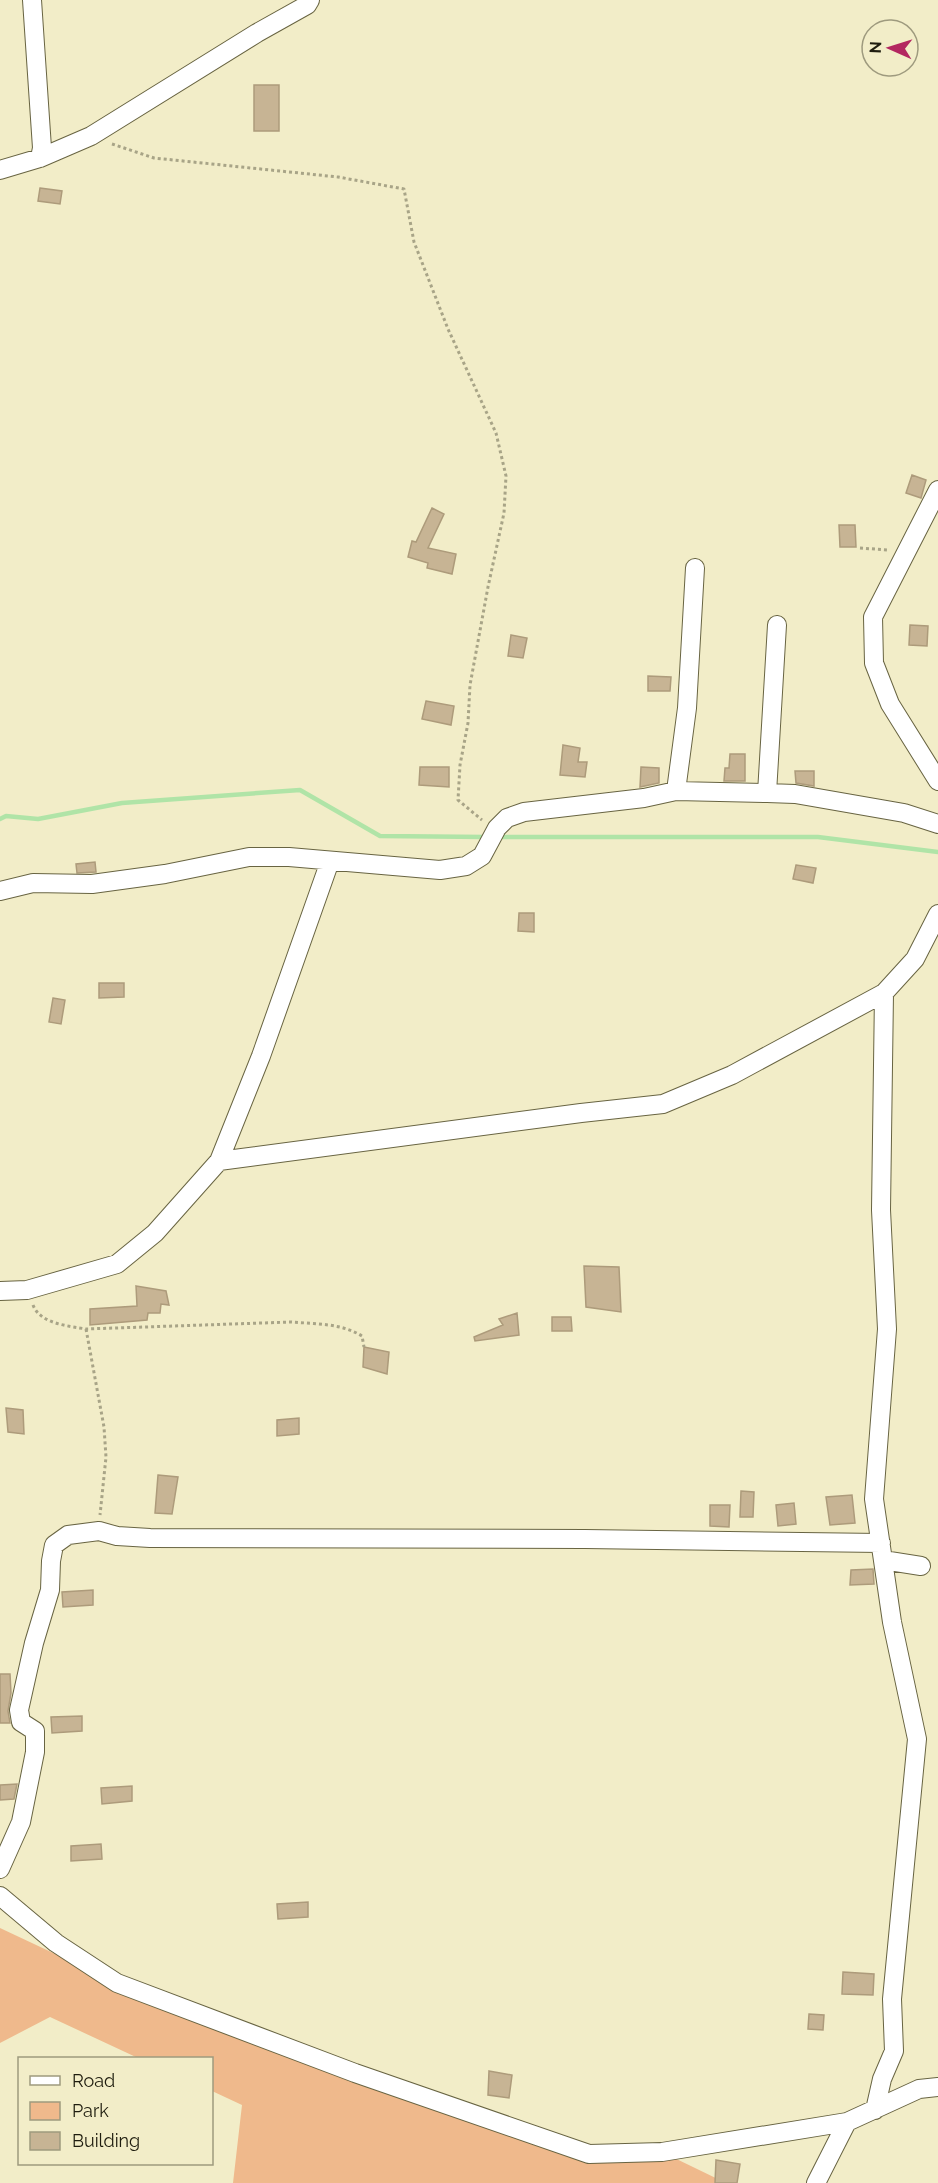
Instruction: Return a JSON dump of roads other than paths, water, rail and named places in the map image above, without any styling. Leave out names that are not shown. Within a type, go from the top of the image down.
[{"type":"street","points":[[32,0],[42,148],[40,158]]},
{"type":"street","points":[[0,170],[40,158],[91,136],[257,33],[308,5],[310,0]]},
{"type":"street","points":[[938,490],[873,617],[874,663],[890,704],[938,781]]},
{"type":"street","points":[[676,791],[687,708],[695,568]]},
{"type":"street","points":[[766,793],[777,625]]},
{"type":"street","points":[[0,891],[33,883],[92,884],[144,877],[217,865],[249,857],[290,857],[440,870],[466,866],[482,856],[492,835],[507,818],[524,812],[644,798],[676,791],[795,794],[893,811],[938,824]]},
{"type":"street","points":[[0,1291],[27,1290],[117,1264],[155,1233],[219,1161],[261,1056],[330,861]]},
{"type":"street","points":[[219,1161],[663,1104],[732,1075],[884,993],[915,959],[938,914]]},
{"type":"street","points":[[875,2110],[882,2079],[894,2051],[892,1999],[917,1739],[892,1622],[874,1499],[887,1329],[881,1210],[884,993]]},
{"type":"street","points":[[0,1869],[21,1822],[35,1752],[35,1731],[21,1722],[19,1710],[34,1643],[50,1590],[54,1545],[68,1535],[99,1531],[117,1536],[150,1538],[597,1539],[882,1552],[921,1566]]},
{"type":"street","points":[[0,1896],[56,1943],[117,1983],[355,2073],[589,2154],[662,2152],[847,2122],[919,2089],[938,2086]]},
{"type":"street","points":[[816,2183],[847,2122]]},
{"type":"waterway","points":[[0,819],[6,816],[38,819],[122,803],[300,790],[380,836],[486,837]]},
{"type":"waterway","points":[[497,837],[818,837],[938,852]]}]
